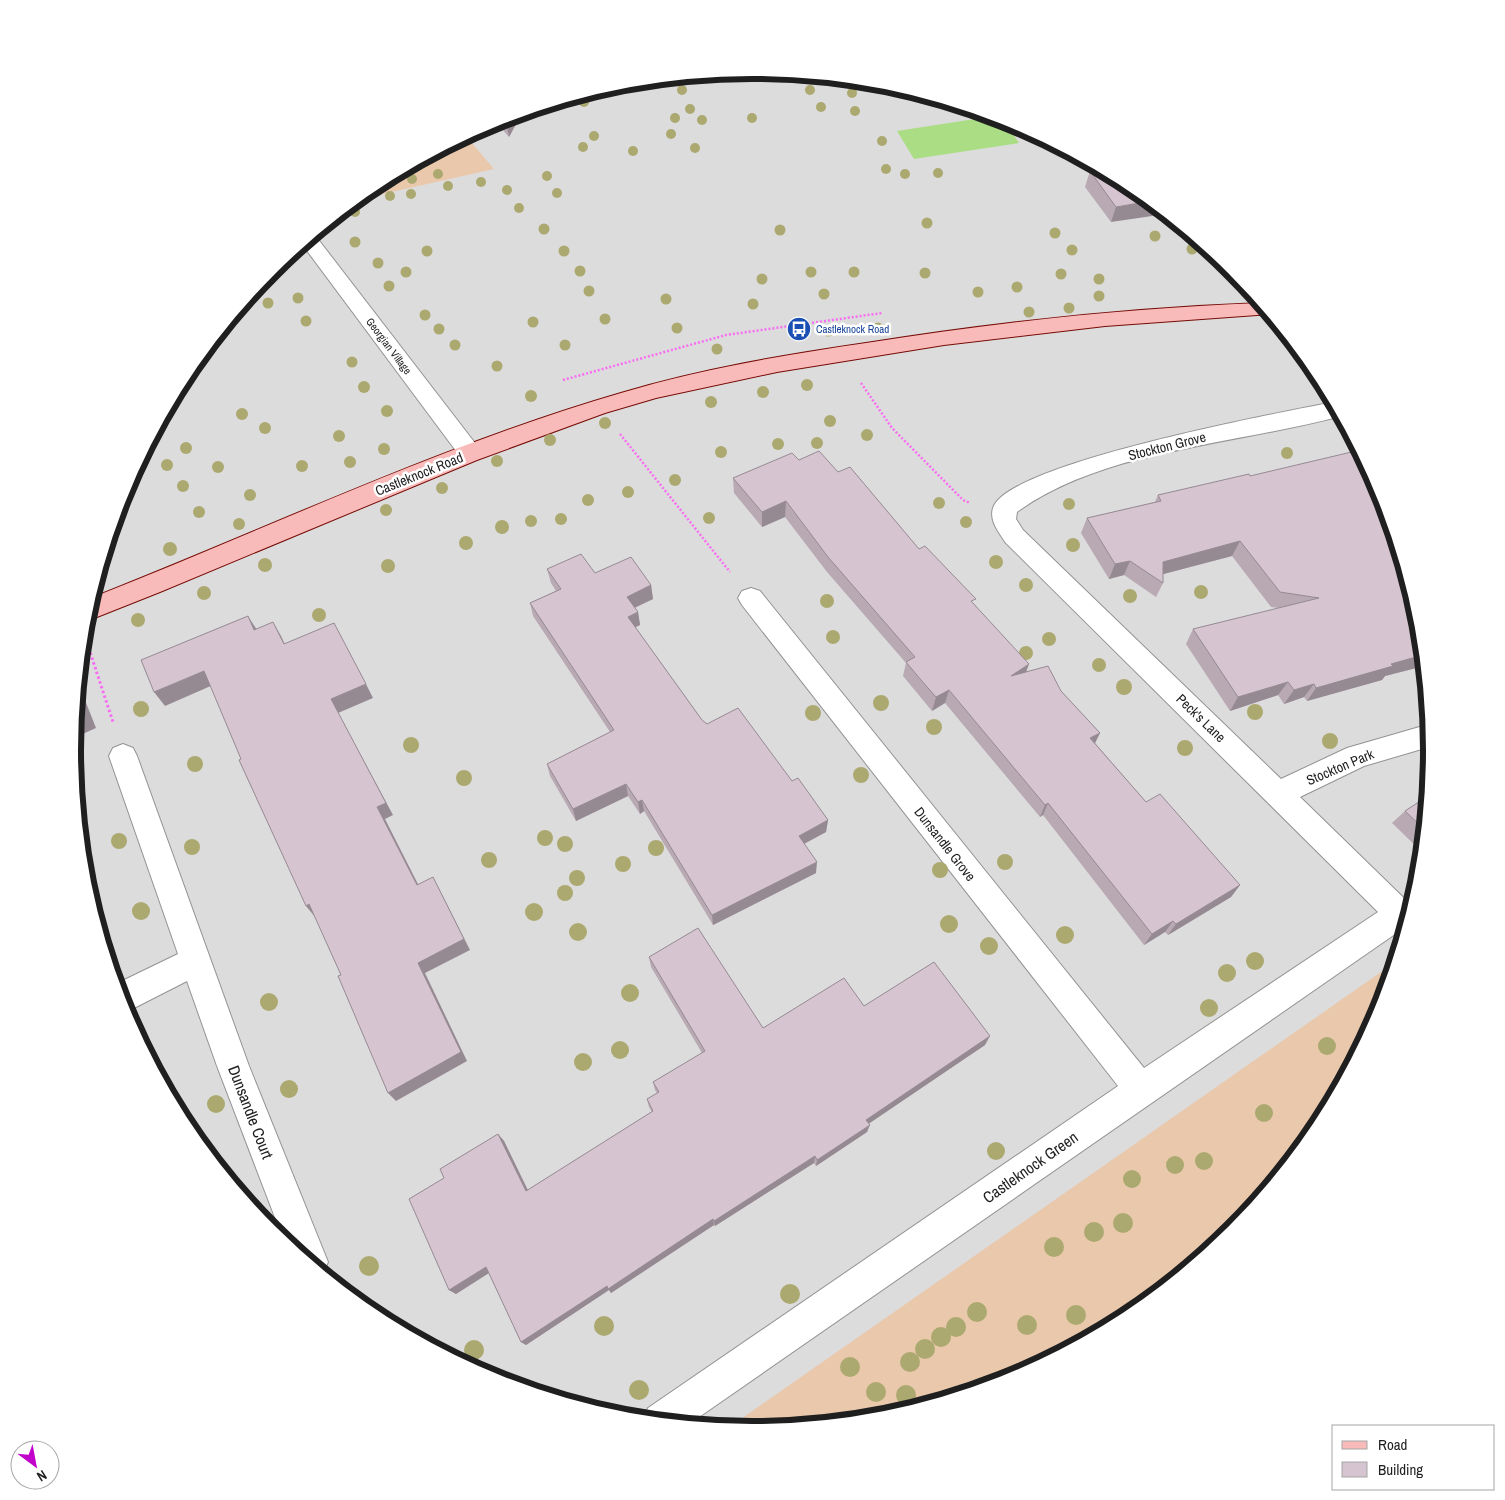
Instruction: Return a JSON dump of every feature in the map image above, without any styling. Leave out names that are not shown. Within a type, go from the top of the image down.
[{"type":"main road","name":"Castleknock Road","points":[[97,606],[470,453],[599,407],[753,369],[954,336],[1090,321],[1259,309]]},
{"type":"street","name":"Georgian Village","points":[[312,244],[470,453]]},
{"type":"street","name":"Stockton Grove","points":[[1005,508],[1019,497],[1078,470],[1210,435],[1332,410]]},
{"type":"street","name":"Peck's Lane","points":[[1005,508],[1004,519],[1014,536],[1403,917]]},
{"type":"street","name":"Dunsandle Grove","points":[[750,598],[1141,1090]]},
{"type":"street","name":"Stockton Park","points":[[1279,794],[1357,756],[1423,737]]},
{"type":"street","name":"Dunsandle Court","points":[[123,756],[233,1066],[306,1251]]},
{"type":"street","name":"Castleknock Green","points":[[668,1416],[1141,1090],[1402,919]]},
{"type":"street","points":[[128,995],[195,961]]},
{"type":"path","points":[[846,353],[864,388],[892,428],[963,500],[981,508],[1005,508]]},
{"type":"path","points":[[599,407],[750,598]]},
{"type":"path","points":[[90,652],[114,723]]},
{"type":"shaded area","points":[[709,80],[796,80],[840,84],[926,102],[968,114],[1049,148],[1088,169],[1161,217],[1227,275],[1257,307],[1311,377],[1334,414],[1355,453],[1373,493],[1388,534],[1401,576],[1418,662],[1424,750],[1422,794],[1418,838],[1401,924],[1373,1007],[1355,1047],[1311,1123],[1285,1159],[1227,1225],[1195,1255],[1161,1283],[1088,1331],[1049,1352],[968,1386],[926,1398],[840,1416],[796,1420],[709,1420],[665,1416],[579,1398],[537,1386],[456,1352],[417,1331],[344,1283],[278,1225],[248,1193],[194,1123],[171,1086],[150,1047],[132,1007],[117,966],[104,924],[87,838],[81,750],[83,706],[87,662],[104,576],[132,493],[150,453],[194,377],[220,341],[278,275],[310,245],[344,217],[417,169],[456,148],[537,114],[579,102],[665,84]]},
{"type":"shaded area","points":[[471,141],[494,169],[374,196],[417,169]]},
{"type":"shaded area","points":[[1381,972],[1386,972],[1355,1047],[1334,1086],[1311,1123],[1285,1159],[1227,1225],[1195,1255],[1161,1283],[1125,1308],[1049,1352],[968,1386],[926,1398],[840,1416],[796,1420],[738,1421]]},
{"type":"green space","points":[[979,118],[1011,131],[1019,143],[914,159],[897,131]]},
{"type":"building","points":[[1090,171],[1125,192],[1141,203],[1116,207]]},
{"type":"building","points":[[819,451],[838,472],[850,467],[919,549],[925,546],[976,599],[971,601],[1029,664],[1011,676],[1048,666],[1061,691],[1100,733],[1090,738],[1146,802],[1160,794],[1240,885],[1176,924],[1173,921],[1152,934],[1048,803],[1045,805],[949,690],[936,697],[921,680],[906,662],[915,657],[828,557],[786,501],[762,512],[733,478],[792,453],[799,460]]},
{"type":"building","points":[[1354,451],[1373,493],[1401,576],[1417,657],[1391,664],[1393,666],[1316,688],[1314,684],[1294,690],[1288,682],[1238,697],[1193,629],[1319,598],[1280,592],[1240,541],[1163,562],[1163,583],[1130,561],[1115,564],[1087,518],[1161,501],[1158,495],[1249,474],[1250,476]]},
{"type":"building","points":[[581,554],[595,573],[631,557],[651,585],[627,597],[638,612],[628,617],[702,720],[707,724],[738,708],[792,781],[798,778],[828,820],[799,836],[817,862],[712,915],[642,800],[638,802],[626,784],[573,809],[547,764],[614,730],[530,603],[561,589],[547,569]]},
{"type":"building","points":[[248,616],[254,630],[273,622],[284,644],[334,623],[366,684],[331,699],[386,803],[377,807],[417,885],[433,877],[464,939],[418,963],[461,1052],[388,1093],[338,976],[341,975],[309,904],[306,906],[239,760],[241,759],[204,671],[154,692],[141,660]]},
{"type":"building","points":[[1421,800],[1419,825],[1405,811]]},
{"type":"building","points":[[698,928],[763,1028],[844,978],[864,1006],[934,962],[990,1036],[866,1120],[870,1125],[817,1160],[815,1156],[714,1221],[713,1219],[608,1289],[607,1286],[521,1342],[486,1267],[449,1290],[409,1199],[444,1178],[440,1169],[498,1134],[526,1191],[653,1111],[647,1099],[659,1092],[653,1082],[705,1051],[649,957]]},
{"type":"place","name":"Castleknock Road","points":[[799,329]]}]
